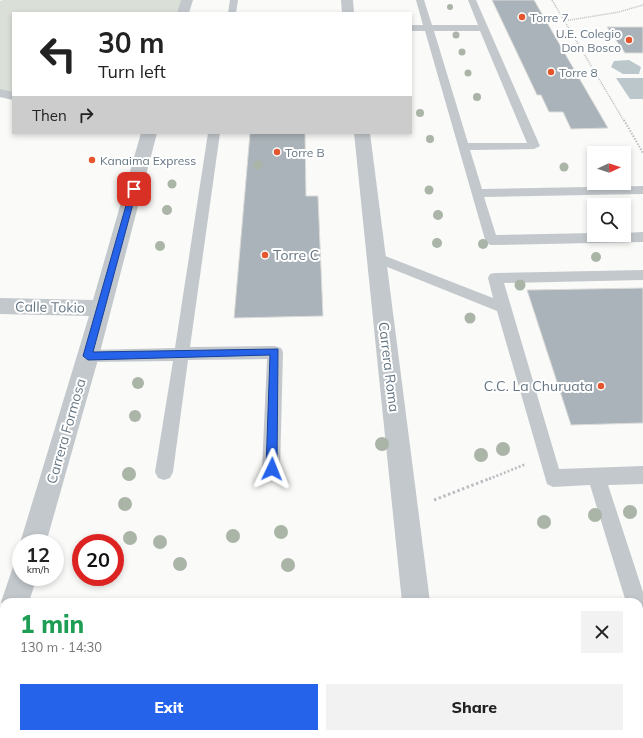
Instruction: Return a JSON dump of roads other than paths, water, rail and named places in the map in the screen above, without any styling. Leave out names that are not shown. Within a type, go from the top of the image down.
[{"type":"street","points":[[183,12],[187,0]]},
{"type":"street","points":[[347,0],[348,12]]},
{"type":"street","points":[[0,93],[12,96]]},
{"type":"street","name":"Carrera Formosa","points":[[36,534],[88,356],[149,134]]},
{"type":"street","name":"Carrera Roma","points":[[362,134],[416,598]]},
{"type":"street","name":"Calle Tokio","points":[[0,306],[101,308]]},
{"type":"street","points":[[16,598],[20,586]]},
{"type":"lane","points":[[232,12],[234,0]]},
{"type":"lane","points":[[420,0],[491,240],[643,237]]},
{"type":"lane","points":[[464,146],[534,146],[472,0]]},
{"type":"lane","points":[[412,28],[484,28]]},
{"type":"lane","points":[[164,472],[214,134]]},
{"type":"lane","points":[[478,193],[643,190]]},
{"type":"lane","points":[[375,256],[504,308]]},
{"type":"lane","points":[[643,275],[495,278],[553,478],[643,475]]},
{"type":"lane","points":[[88,356],[275,352],[272,469]]},
{"type":"lane","points":[[596,476],[635,598]]},
{"type":"place","name":"Torre 7","points":[[522,17]]},
{"type":"place","name":"U.E. Colegio Don Bosco","points":[[629,40]]},
{"type":"place","name":"Torre 8","points":[[551,72]]},
{"type":"place","name":"Torre B","points":[[277,152]]},
{"type":"place","name":"Kanaima Express","points":[[92,160]]},
{"type":"place","name":"Torre C","points":[[265,255]]},
{"type":"place","name":"C.C. La Churuata","points":[[601,386]]}]
